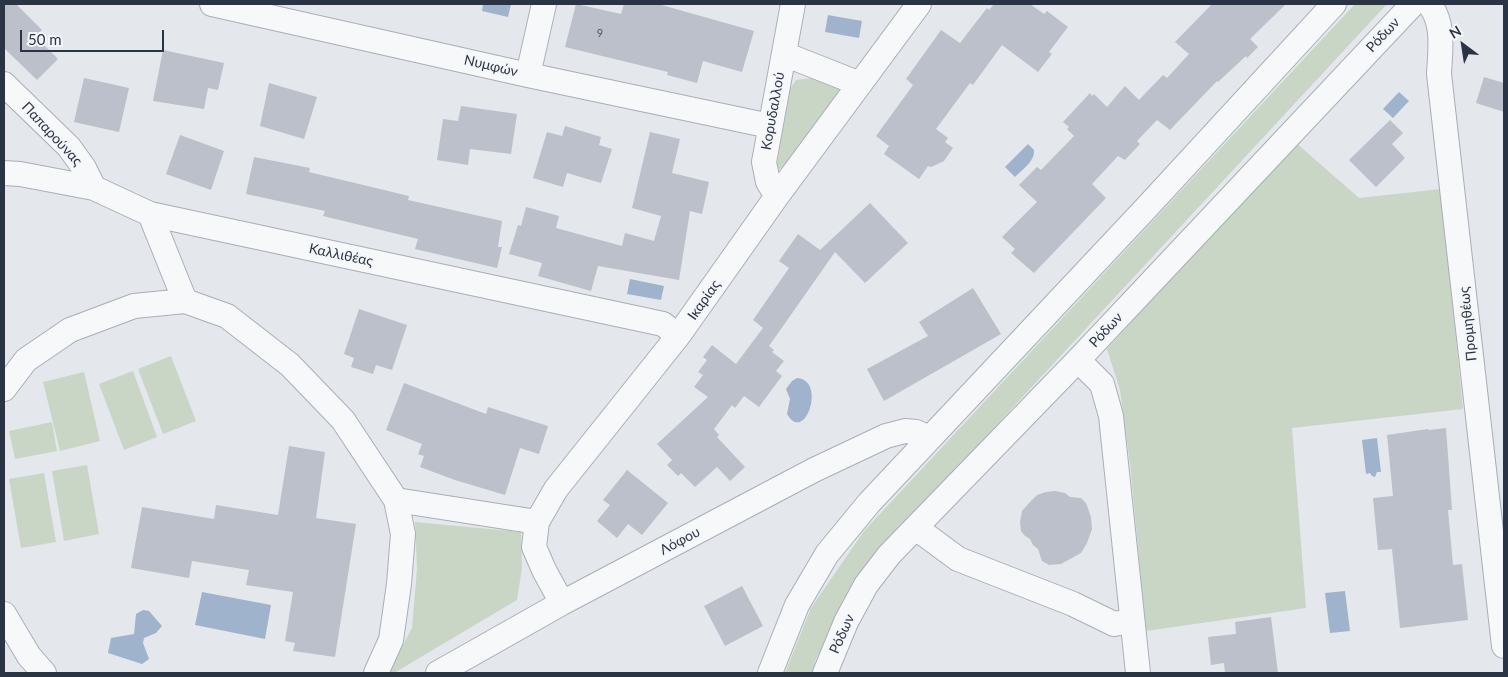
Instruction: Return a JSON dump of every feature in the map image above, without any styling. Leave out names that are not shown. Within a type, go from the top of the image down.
[{"type":"street","name":"Νυμφών","points":[[212,4],[528,75],[770,126]]},
{"type":"street","points":[[528,75],[544,4]]},
{"type":"street","name":"Κορυδαλλού","points":[[777,196],[768,182],[764,162],[793,4]]},
{"type":"street","name":"Ικαρίας","points":[[562,603],[544,570],[534,546],[537,522],[556,489],[678,336],[777,196],[919,4]]},
{"type":"street","points":[[770,673],[797,605],[827,554],[869,503],[1148,206],[1334,4]]},
{"type":"street","name":"Ρόδων","points":[[825,673],[846,622],[866,585],[890,554],[1078,360],[1413,4]]},
{"type":"street","name":"Προμηθέως","points":[[1429,4],[1440,26],[1439,74],[1504,646]]},
{"type":"street","name":"Κορυδαλλού","points":[[784,54],[860,84]]},
{"type":"street","name":"Παπαρούνας","points":[[4,84],[69,148],[84,168],[94,188]]},
{"type":"street","name":"Καλλιθέας","points":[[4,173],[20,174],[94,188],[150,214],[663,324],[678,336]]},
{"type":"street","points":[[150,214],[184,301]]},
{"type":"street","points":[[4,389],[26,360],[70,330],[134,306],[184,301],[227,316],[290,365],[343,420],[396,500],[403,534],[399,584],[390,640],[376,673]]},
{"type":"street","points":[[1078,360],[1102,384],[1111,416],[1131,621],[1138,673]]},
{"type":"street","name":"Λόφου","points":[[438,673],[562,603],[814,470],[886,436],[905,431],[916,432],[929,438]]},
{"type":"street","points":[[396,500],[537,522]]},
{"type":"street","points":[[916,528],[958,559],[1073,604],[1114,624],[1131,621]]},
{"type":"street","points":[[4,614],[29,656],[44,673]]},
{"type":"green space","points":[[1355,4],[1387,4],[902,527],[845,601],[815,661],[812,673],[785,673],[811,608],[864,531]]},
{"type":"green space","points":[[813,78],[839,88],[839,92],[787,166],[779,169],[777,164],[790,89],[796,80]]},
{"type":"green space","points":[[1295,142],[1359,198],[1441,189],[1463,409],[1292,428],[1306,608],[1146,631],[1130,464],[1120,390],[1107,349]]},
{"type":"green space","points":[[171,356],[196,421],[163,434],[138,369]]},
{"type":"green space","points":[[133,371],[157,437],[124,450],[99,384]]},
{"type":"green space","points":[[84,372],[100,441],[60,451],[43,382]]},
{"type":"green space","points":[[52,422],[57,451],[15,459],[9,431]]},
{"type":"green space","points":[[87,465],[99,534],[64,541],[52,471]]},
{"type":"green space","points":[[44,473],[56,542],[21,548],[9,479]]},
{"type":"green space","points":[[415,522],[521,532],[522,568],[517,600],[394,673],[388,673],[412,628],[417,569]]},
{"type":"water","points":[[483,4],[511,4],[508,17],[482,11]]},
{"type":"water","points":[[828,15],[862,21],[859,38],[825,32]]},
{"type":"water","points":[[1399,92],[1409,101],[1393,118],[1383,109]]},
{"type":"water","points":[[1028,144],[1034,150],[1033,158],[1015,177],[1005,167]]},
{"type":"water","points":[[630,279],[664,286],[661,300],[627,294]]},
{"type":"water","points":[[797,378],[806,381],[811,389],[812,398],[806,417],[800,422],[794,421],[787,414],[790,399],[786,389]]},
{"type":"water","points":[[1377,438],[1381,472],[1377,472],[1375,477],[1370,473],[1366,474],[1362,440]]},
{"type":"water","points":[[1345,591],[1350,631],[1330,633],[1325,593]]},
{"type":"water","points":[[202,592],[271,605],[265,639],[195,625]]},
{"type":"water","points":[[143,610],[149,611],[162,626],[156,633],[144,638],[143,643],[149,659],[142,664],[108,653],[111,638],[134,634],[136,614]]},
{"type":"building","points":[[4,4],[16,4],[42,30],[35,36],[58,59],[37,80],[4,48]]},
{"type":"building","points":[[576,4],[621,14],[624,4],[658,4],[754,31],[742,72],[703,61],[697,83],[667,75],[668,72],[565,47]]},
{"type":"building","points":[[994,4],[1030,4],[1044,14],[1047,11],[1068,27],[1049,52],[1052,54],[1038,72],[1002,45],[973,85],[970,83],[936,129],[948,138],[945,142],[953,148],[944,161],[931,167],[928,166],[919,179],[884,154],[889,146],[876,136],[913,85],[906,79],[941,30],[960,43],[987,8],[989,10]]},
{"type":"building","points":[[1212,4],[1286,4],[1250,39],[1258,47],[1217,81],[1170,130],[1157,120],[1137,141],[1140,144],[1125,160],[1118,156],[1092,184],[1106,198],[1034,273],[1011,253],[1015,249],[1002,237],[1037,202],[1019,185],[1037,167],[1041,170],[1074,136],[1067,129],[1069,127],[1063,122],[1090,93],[1092,96],[1094,94],[1107,107],[1125,86],[1139,100],[1163,75],[1167,78],[1189,54],[1175,42]]},
{"type":"building","points":[[163,50],[224,63],[218,90],[208,88],[204,109],[153,101]]},
{"type":"building","points":[[1484,77],[1504,83],[1504,112],[1476,103]]},
{"type":"building","points":[[84,78],[129,88],[119,132],[74,122]]},
{"type":"building","points":[[269,83],[317,97],[304,139],[260,126]]},
{"type":"building","points":[[461,106],[517,114],[511,154],[470,149],[468,165],[437,160],[443,119],[458,121]]},
{"type":"building","points":[[1390,120],[1403,133],[1392,144],[1405,158],[1376,187],[1349,160]]},
{"type":"building","points":[[565,126],[601,137],[599,145],[612,149],[601,183],[567,173],[563,187],[533,178],[547,132],[562,136]]},
{"type":"building","points":[[650,132],[680,139],[672,173],[709,182],[702,214],[690,211],[679,280],[598,266],[591,291],[538,276],[542,263],[509,254],[518,225],[521,226],[526,207],[559,216],[556,228],[622,246],[625,233],[654,241],[661,216],[632,208]]},
{"type":"building","points":[[180,135],[224,151],[211,190],[166,174]]},
{"type":"building","points":[[254,157],[310,168],[309,172],[409,196],[408,200],[502,221],[498,247],[502,247],[497,268],[415,249],[418,239],[323,216],[325,211],[246,194]]},
{"type":"building","points":[[870,203],[908,243],[865,283],[835,252],[769,346],[774,350],[772,352],[784,361],[776,371],[782,376],[759,407],[744,396],[735,408],[732,405],[714,429],[719,435],[717,437],[745,467],[730,481],[717,467],[695,487],[681,473],[678,476],[667,465],[672,460],[657,444],[708,397],[694,387],[703,375],[698,372],[707,360],[703,357],[712,345],[736,364],[763,328],[753,320],[789,268],[779,261],[798,234],[820,250]]},
{"type":"building","points":[[973,288],[1001,334],[884,401],[867,369],[928,336],[919,322]]},
{"type":"building","points":[[359,309],[407,325],[392,370],[376,365],[373,374],[351,367],[354,358],[344,354]]},
{"type":"building","points":[[404,383],[486,414],[488,407],[548,426],[539,454],[520,448],[505,495],[420,467],[424,456],[418,454],[422,444],[386,430]]},
{"type":"building","points":[[1446,428],[1452,510],[1448,510],[1453,565],[1462,564],[1468,620],[1400,628],[1392,549],[1378,550],[1373,498],[1393,496],[1387,435]]},
{"type":"building","points":[[289,446],[325,452],[316,518],[356,524],[335,657],[293,651],[295,643],[285,641],[293,592],[246,585],[249,570],[192,561],[189,578],[131,568],[142,507],[214,519],[216,505],[278,515]]},
{"type":"building","points":[[627,470],[668,503],[642,535],[628,524],[617,538],[597,521],[610,505],[603,500]]},
{"type":"building","points":[[1055,491],[1065,493],[1070,497],[1081,498],[1086,503],[1091,517],[1092,529],[1081,553],[1061,564],[1049,565],[1042,561],[1038,549],[1021,531],[1020,522],[1022,511],[1037,495]]},
{"type":"building","points":[[742,586],[763,626],[725,646],[704,606]]},
{"type":"building","points":[[1271,617],[1278,673],[1225,673],[1224,663],[1211,665],[1208,637],[1236,634],[1235,622]]}]
